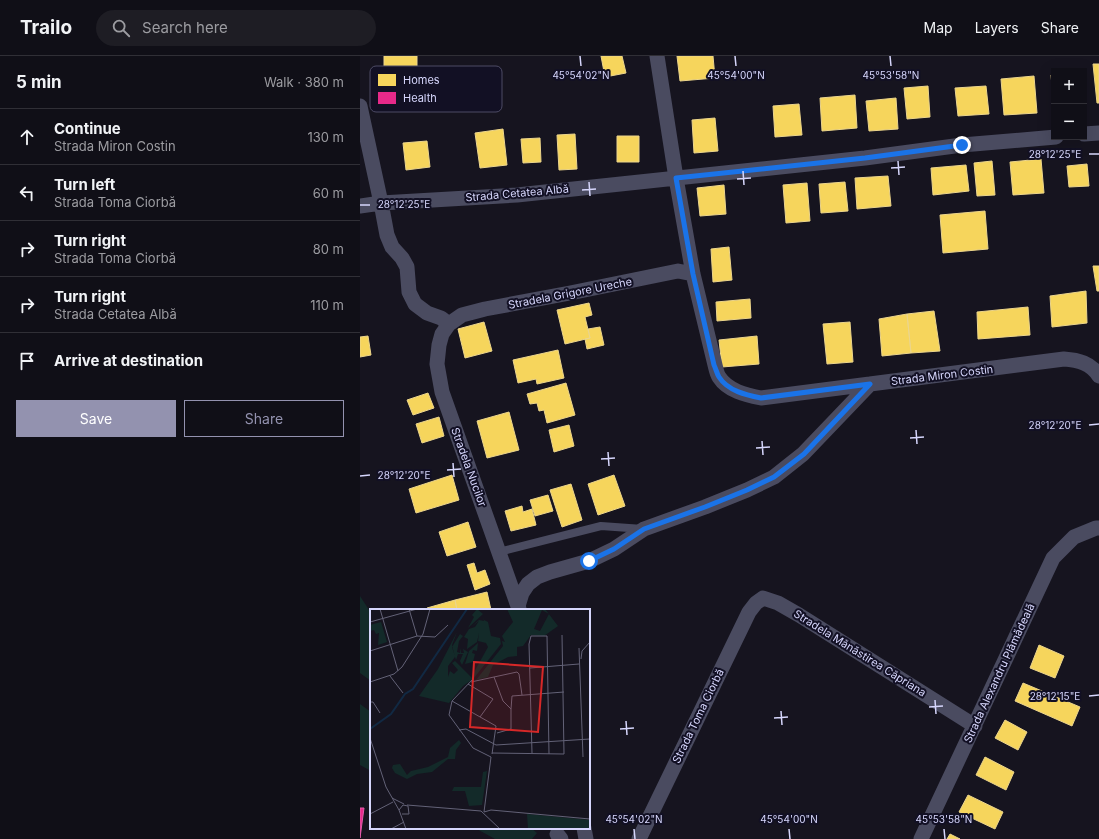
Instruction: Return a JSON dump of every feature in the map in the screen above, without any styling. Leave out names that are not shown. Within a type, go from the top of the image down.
[{"type":"street","points":[[657,56],[693,274],[714,365],[719,377],[730,388],[745,395],[761,398],[870,384]]},
{"type":"street","points":[[360,106],[387,235],[392,247],[402,258],[407,267],[409,292],[415,304],[427,313],[441,318],[449,324]]},
{"type":"street","points":[[1087,134],[1099,133]]},
{"type":"street","name":"Strada Cetatea Albă","points":[[360,206],[381,203],[517,194],[857,159],[962,145],[1051,137]]},
{"type":"street","name":"Stradela Grigore Ureche","points":[[449,324],[462,315],[485,309],[678,272],[693,274]]},
{"type":"street","name":"Stradela Nucilor","points":[[449,324],[442,334],[437,364],[442,392],[519,608]]},
{"type":"street","name":"Strada Miron Costin","points":[[870,384],[1064,359],[1078,360],[1090,366],[1099,376]]},
{"type":"street","points":[[519,608],[522,593],[528,584],[537,577],[589,561],[614,549],[644,529],[705,507],[774,477],[804,454],[870,384]]},
{"type":"street","name":"Strada Alexandru Plămădeală","points":[[921,839],[1053,558],[1074,537],[1099,528]]},
{"type":"street","name":"Stradela Mănăstirea Căpriana","points":[[763,598],[778,603],[799,615],[975,726]]},
{"type":"street","name":"Strada Toma Ciorbă","points":[[639,839],[749,612],[756,603],[763,598]]},
{"type":"street","points":[[584,829],[586,839]]},
{"type":"lane","points":[[499,552],[601,526],[644,529]]},
{"type":"green space","points":[[360,596],[370,611],[370,680],[360,673]]},
{"type":"green space","points":[[360,704],[370,711],[370,770],[360,765]]},
{"type":"green space","points":[[477,829],[532,829],[537,833],[532,839],[495,839]]},
{"type":"building: Homes","points":[[384,56],[417,56],[417,66],[384,66]]},
{"type":"building: Homes","points":[[601,56],[622,56],[626,73],[605,77]]},
{"type":"building: Homes","points":[[677,56],[713,56],[715,78],[680,81]]},
{"type":"building: Homes","points":[[1093,64],[1099,64],[1099,103],[1097,103]]},
{"type":"building: Homes","points":[[1034,76],[1037,113],[1004,115],[1001,79]]},
{"type":"building: Homes","points":[[928,86],[930,117],[907,119],[904,88]]},
{"type":"building: Homes","points":[[986,86],[989,114],[958,116],[955,88]]},
{"type":"building: Homes","points":[[855,95],[857,128],[822,131],[820,98]]},
{"type":"building: Homes","points":[[896,98],[898,129],[869,131],[866,101]]},
{"type":"building: Homes","points":[[799,104],[802,135],[775,137],[773,106]]},
{"type":"building: Homes","points":[[715,118],[718,151],[694,153],[692,120]]},
{"type":"building: Homes","points":[[503,129],[507,165],[480,168],[475,133]]},
{"type":"building: Homes","points":[[575,134],[577,169],[559,170],[557,135]]},
{"type":"building: Homes","points":[[617,136],[639,136],[639,162],[617,162]]},
{"type":"building: Homes","points":[[540,138],[541,162],[523,163],[521,139]]},
{"type":"building: Homes","points":[[427,141],[430,167],[406,170],[403,143]]},
{"type":"building: Homes","points":[[1041,159],[1044,193],[1013,195],[1010,162]]},
{"type":"building: Homes","points":[[992,161],[995,195],[977,196],[974,163]]},
{"type":"building: Homes","points":[[1087,164],[1089,186],[1069,187],[1067,166]]},
{"type":"building: Homes","points":[[966,165],[969,191],[933,195],[931,168]]},
{"type":"building: Homes","points":[[888,176],[891,206],[857,209],[855,178]]},
{"type":"building: Homes","points":[[845,182],[848,211],[821,213],[819,184]]},
{"type":"building: Homes","points":[[807,183],[810,221],[786,223],[783,185]]},
{"type":"building: Homes","points":[[724,185],[726,214],[700,216],[697,188]]},
{"type":"building: Homes","points":[[985,211],[988,249],[943,253],[940,215]]},
{"type":"building: Homes","points":[[729,247],[732,280],[713,282],[711,249]]},
{"type":"building: Homes","points":[[1093,266],[1099,266],[1099,291],[1097,291]]},
{"type":"building: Homes","points":[[1086,291],[1087,323],[1052,327],[1050,296]]},
{"type":"building: Homes","points":[[750,299],[751,318],[717,321],[716,302]]},
{"type":"building: Homes","points":[[589,303],[592,315],[585,317],[590,338],[565,344],[557,310]]},
{"type":"building: Homes","points":[[1028,307],[1030,335],[978,339],[977,312]]},
{"type":"building: Homes","points":[[934,311],[940,351],[911,353],[907,314]]},
{"type":"building: Homes","points":[[907,314],[911,353],[882,356],[879,319]]},
{"type":"building: Homes","points":[[484,322],[492,351],[465,358],[458,329]]},
{"type":"building: Homes","points":[[850,322],[853,362],[827,364],[823,324]]},
{"type":"building: Homes","points":[[600,327],[604,345],[587,349],[585,339],[590,338],[588,329]]},
{"type":"building: Homes","points":[[368,336],[371,355],[360,357],[360,337]]},
{"type":"building: Homes","points":[[757,336],[759,364],[722,367],[719,340]]},
{"type":"building: Homes","points":[[558,350],[564,378],[537,384],[536,379],[518,383],[513,360]]},
{"type":"building: Homes","points":[[566,383],[575,415],[547,423],[544,410],[539,411],[537,403],[530,404],[527,394]]},
{"type":"building: Homes","points":[[428,393],[434,408],[413,415],[407,400]]},
{"type":"building: Homes","points":[[509,412],[519,450],[487,458],[477,421]]},
{"type":"building: Homes","points":[[439,417],[444,436],[422,443],[416,424]]},
{"type":"building: Homes","points":[[569,425],[574,446],[554,452],[549,430]]},
{"type":"building: Homes","points":[[452,475],[459,500],[416,513],[409,489]]},
{"type":"building: Homes","points":[[614,475],[625,506],[598,515],[588,484]]},
{"type":"building: Homes","points":[[571,484],[582,520],[562,527],[550,490]]},
{"type":"building: Homes","points":[[548,495],[553,511],[535,516],[530,500]]},
{"type":"building: Homes","points":[[522,506],[523,512],[532,509],[536,525],[511,531],[505,511]]},
{"type":"building: Homes","points":[[468,522],[476,547],[447,556],[439,532]]},
{"type":"building: Homes","points":[[474,563],[477,573],[485,570],[490,584],[475,590],[467,565]]},
{"type":"building: Homes","points":[[487,592],[491,609],[457,609],[455,600]]},
{"type":"building: Homes","points":[[455,600],[457,609],[428,609]]},
{"type":"building: Homes","points":[[1039,645],[1064,656],[1055,678],[1030,668]]},
{"type":"building: Homes","points":[[1023,683],[1080,707],[1072,726],[1015,701]]},
{"type":"building: Homes","points":[[1005,720],[1027,732],[1018,750],[995,738]]},
{"type":"building: Homes","points":[[985,757],[1014,772],[1006,790],[976,775]]},
{"type":"building: Homes","points":[[968,795],[1003,812],[995,829],[959,812]]},
{"type":"building: Homes","points":[[950,834],[960,839],[947,839]]},
{"type":"building: Health","points":[[360,808],[364,808],[360,838]]},
{"type":"route","points":[[589,561],[614,549],[644,529],[705,507],[774,477],[804,454],[870,384],[761,398],[745,395],[730,388],[719,377],[714,365],[693,274],[676,178],[865,158],[962,145]]}]
